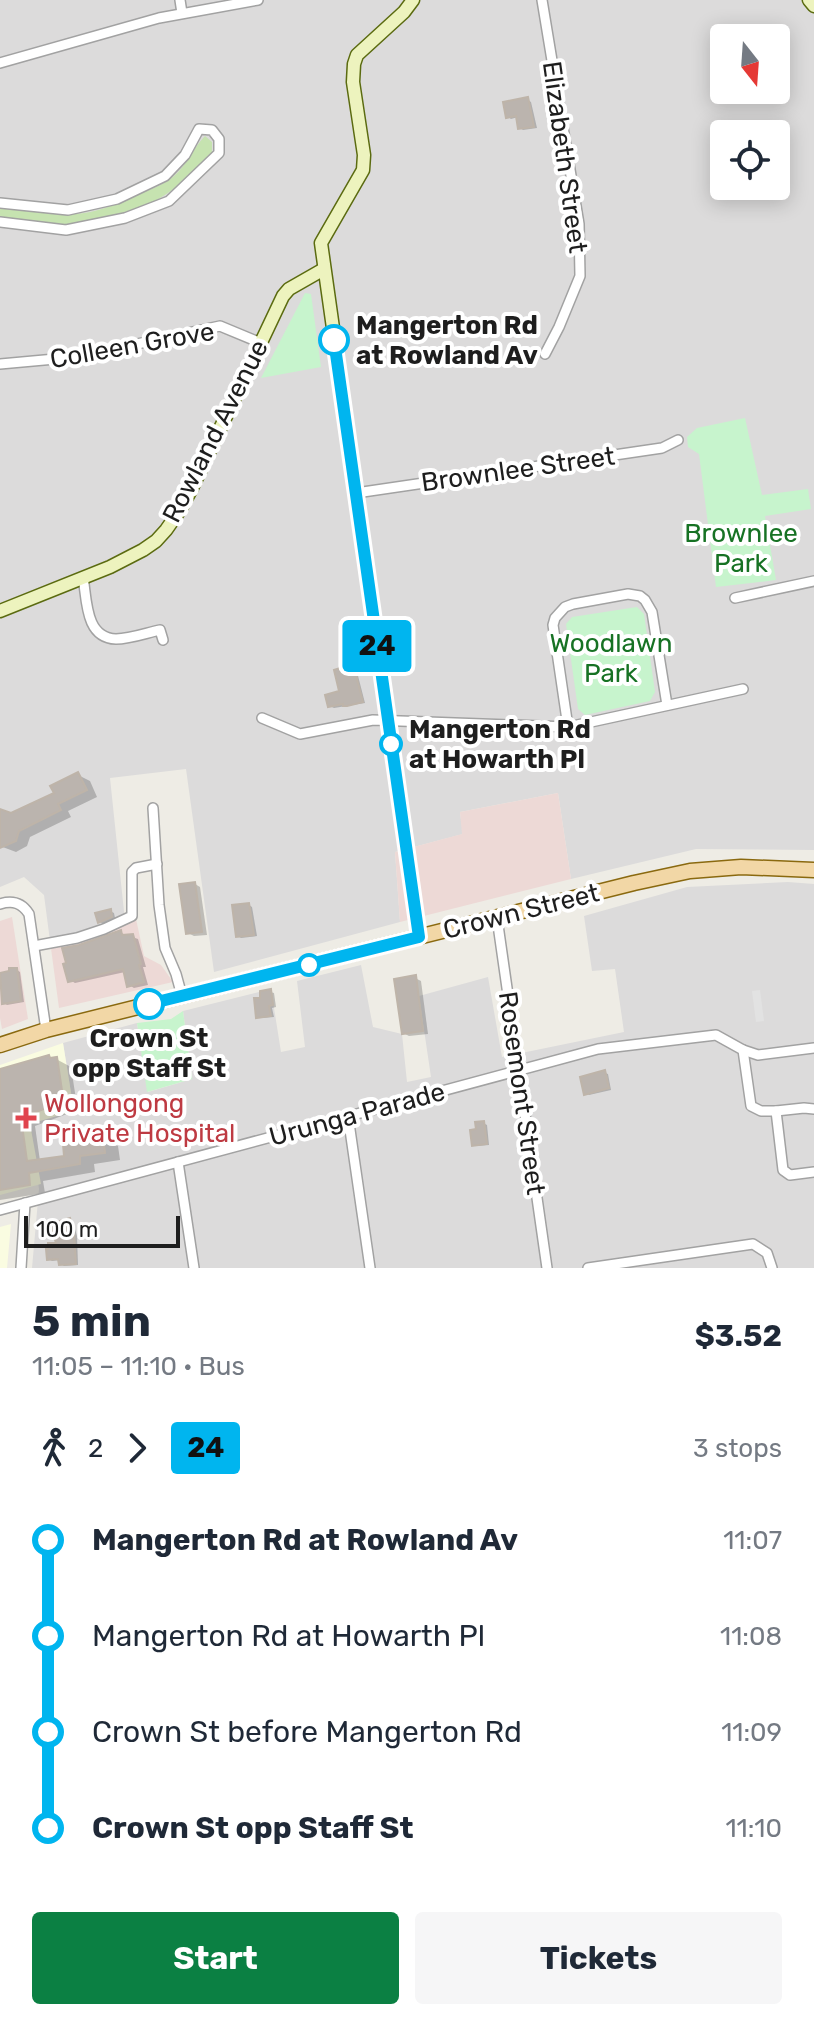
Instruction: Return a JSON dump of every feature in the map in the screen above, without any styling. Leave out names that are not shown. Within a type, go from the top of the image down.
[{"type":"main road","name":"Crown Street","points":[[0,1045],[46,1030],[634,883],[690,871],[741,867],[814,870]]},
{"type":"street","points":[[180,0],[182,13]]},
{"type":"street","points":[[0,63],[182,13],[258,0]]},
{"type":"street","points":[[413,0],[357,55],[353,82],[365,163],[360,178],[321,243],[419,937]]},
{"type":"street","name":"Elizabeth Street","points":[[542,0],[579,224],[580,276],[545,354]]},
{"type":"street","points":[[809,0],[814,6]]},
{"type":"street","points":[[0,203],[68,210],[117,199],[165,176],[185,155],[199,129],[212,130],[219,139],[219,153],[169,201],[125,218],[66,230],[0,222]]},
{"type":"street","name":"Rowland Avenue","points":[[0,611],[110,567],[156,541],[191,490],[283,296],[324,269]]},
{"type":"street","name":"Colleen Grove","points":[[0,364],[77,357],[220,326],[261,343]]},
{"type":"street","name":"Brownlee Street","points":[[356,493],[662,448],[678,440]]},
{"type":"street","points":[[83,577],[88,612],[97,631],[113,639],[160,630],[163,640]]},
{"type":"street","points":[[735,598],[814,581]]},
{"type":"street","points":[[568,727],[553,625],[559,612],[573,604],[628,594],[645,600],[652,612],[667,705]]},
{"type":"street","points":[[262,718],[300,734],[373,720],[568,727],[743,689]]},
{"type":"street","points":[[153,808],[165,948],[182,996]]},
{"type":"street","points":[[34,946],[77,938],[132,916],[132,872],[136,868],[157,864]]},
{"type":"street","points":[[0,904],[14,902],[26,909],[31,921],[46,1030]]},
{"type":"street","name":"Rosemont Street","points":[[497,918],[547,1268]]},
{"type":"street","name":"Urunga Parade","points":[[0,1210],[598,1049],[716,1035],[743,1050]]},
{"type":"street","points":[[814,1048],[758,1055],[743,1050],[751,1106],[761,1111],[814,1109]]},
{"type":"street","points":[[776,1111],[783,1170],[790,1175],[814,1172]]},
{"type":"street","points":[[348,1116],[370,1268]]},
{"type":"street","points":[[178,1162],[194,1268]]},
{"type":"street","points":[[21,1268],[25,1203]]},
{"type":"street","points":[[588,1268],[753,1244],[767,1253],[772,1268]]},
{"type":"shaded area","points":[[0,0],[814,0],[814,850],[696,849],[571,879],[558,793],[460,812],[463,834],[395,852],[400,922],[214,972],[186,769],[110,778],[125,921],[50,941],[44,895],[24,877],[0,887]]},
{"type":"shaded area","points":[[558,793],[571,879],[400,922],[395,852],[462,834],[460,812]]},
{"type":"shaded area","points":[[788,882],[814,884],[814,1268],[32,1268],[39,1189],[29,1120],[74,1112],[63,1043],[137,1023],[148,1092],[192,1079],[183,1011],[271,989],[281,1052],[305,1047],[297,981],[361,965],[373,1027],[402,1034],[407,1082],[431,1077],[419,996],[488,977],[502,1057],[624,1032],[615,969],[592,971],[584,916],[687,887]]},
{"type":"shaded area","points":[[12,917],[28,1019],[2,1029],[0,921]]},
{"type":"shaded area","points":[[136,919],[144,956],[161,965],[173,982],[59,1008],[50,941]]},
{"type":"shaded area","points":[[760,990],[764,1021],[756,1022],[752,991]]},
{"type":"shaded area","name":"Wollongong Private Hospital","points":[[63,1043],[74,1111],[30,1124],[41,1184],[0,1195],[0,1065]]},
{"type":"shaded area","points":[[11,1224],[7,1268],[0,1268],[0,1227]]},
{"type":"green space","points":[[205,136],[212,142],[212,152],[186,179],[159,198],[129,212],[65,226],[0,217],[0,205],[75,214],[121,202],[170,179],[183,167]]},
{"type":"green space","points":[[305,293],[311,294],[321,367],[261,378]]},
{"type":"green space","name":"Brownlee Park","points":[[745,418],[762,495],[808,489],[811,509],[765,516],[776,580],[716,587],[699,454],[688,447],[687,437],[697,428]]},
{"type":"green space","name":"Woodlawn Park","points":[[637,607],[644,614],[655,692],[650,701],[585,715],[578,709],[566,624],[572,617]]},
{"type":"green space","points":[[183,1011],[192,1079],[147,1092],[137,1023],[171,1019]]},
{"type":"building","points":[[528,97],[534,127],[518,129],[516,116],[506,118],[503,102]]},
{"type":"building","points":[[353,664],[363,702],[328,707],[325,695],[339,691],[334,670]]},
{"type":"building","points":[[78,772],[87,790],[58,804],[61,810],[19,831],[16,841],[0,848],[0,809],[11,813],[54,793],[50,786]]},
{"type":"building","points":[[195,882],[202,932],[186,934],[179,884]]},
{"type":"building","points":[[249,903],[254,935],[236,937],[232,905]]},
{"type":"building","points":[[111,909],[112,917],[98,923],[95,913]]},
{"type":"building","points":[[121,930],[122,935],[133,934],[144,982],[127,987],[123,969],[68,982],[62,948]]},
{"type":"building","points":[[9,968],[17,968],[21,1001],[2,1004],[0,973],[9,971]]},
{"type":"building","points":[[416,975],[423,1031],[402,1034],[394,979]]},
{"type":"building","points":[[271,989],[271,1016],[256,1018],[254,998],[260,998],[260,991]]},
{"type":"building","name":"Wollongong Private Hospital","points":[[49,1055],[50,1058],[57,1057],[64,1104],[21,1118],[27,1161],[64,1156],[62,1132],[76,1130],[78,1139],[103,1136],[105,1153],[80,1156],[80,1164],[29,1173],[30,1185],[0,1190],[0,1069]]},
{"type":"building","points":[[605,1070],[609,1088],[584,1095],[580,1077]]},
{"type":"building","points":[[484,1121],[487,1144],[472,1146],[470,1130],[476,1129],[475,1122]]},
{"type":"building","points":[[70,1218],[76,1264],[59,1265],[58,1259],[47,1260],[48,1243],[56,1243],[50,1224]]},
{"type":"bus line","name":"24","points":[[149,1004],[419,937],[334,340]]},
{"type":"place","name":"Mangerton Rd at Rowland Av","points":[[334,340]]},
{"type":"place","name":"Mangerton Rd at Howarth Pl","points":[[391,744]]},
{"type":"place","name":"Crown St opp Staff St","points":[[149,1004]]},
{"type":"place","name":"Wollongong Private Hospital","points":[[26,1118]]}]
